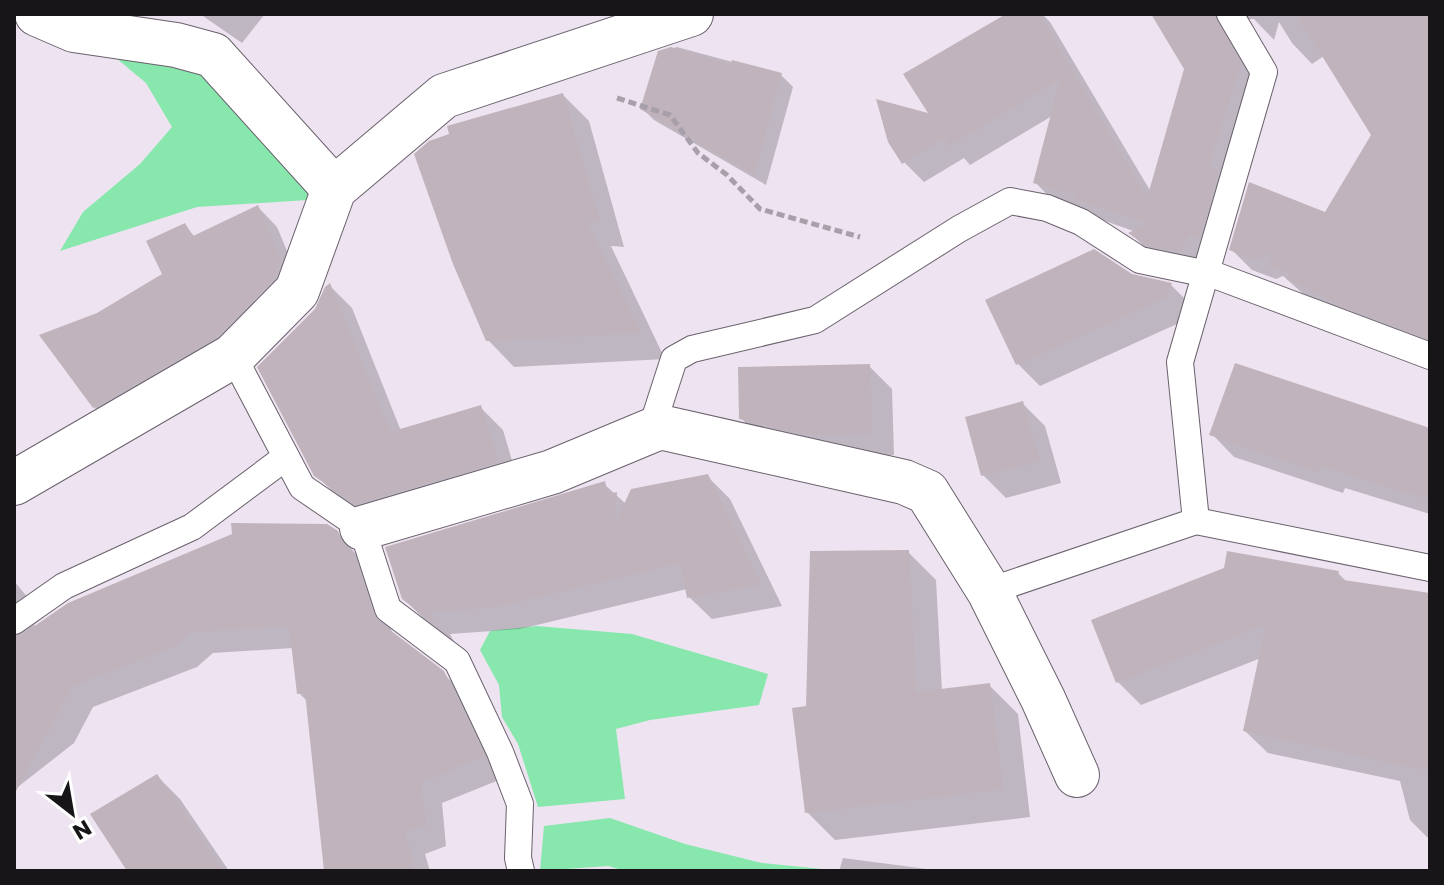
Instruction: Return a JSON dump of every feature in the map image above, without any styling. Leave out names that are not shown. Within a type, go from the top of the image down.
[{"type":"street","points":[[37,14],[74,30],[176,45],[213,55],[334,189]]},
{"type":"street","points":[[14,483],[233,356],[297,291],[334,189],[444,96],[691,14]]},
{"type":"street","points":[[362,528],[552,472],[660,427],[889,478],[927,492],[989,591],[1077,775]]},
{"type":"lane","points":[[1196,521],[1180,362],[1264,72],[1230,14]]},
{"type":"lane","points":[[651,430],[674,359],[692,349],[815,320],[918,254],[1010,201],[1047,208],[1081,222],[1140,260],[1217,276],[1430,356]]},
{"type":"lane","points":[[233,356],[302,487],[362,528],[388,609],[457,661],[487,723],[520,804],[518,858],[521,871]]},
{"type":"lane","points":[[14,621],[64,586],[192,527],[286,457]]},
{"type":"lane","points":[[989,591],[1196,521],[1430,568]]},
{"type":"path","points":[[562,56],[572,90],[613,96],[670,115],[698,153],[727,175],[760,209],[918,254]]},
{"type":"green space","points":[[104,48],[205,73],[323,199],[197,207],[60,251],[83,212],[140,164],[172,127],[146,83]]},
{"type":"green space","points":[[537,626],[632,634],[768,674],[759,705],[650,720],[616,729],[625,799],[538,807],[518,744],[502,717],[499,685],[480,650],[490,631]]},
{"type":"green space","points":[[610,818],[685,844],[762,863],[823,869],[625,871],[608,866],[540,871],[544,826]]},
{"type":"building","points":[[1006,14],[1039,14],[1147,198],[1184,69],[1151,14],[1214,14],[1241,64],[1209,166],[1219,170],[1199,238],[1188,234],[1182,252],[1146,245],[1128,233],[1149,223],[1033,183],[1060,79],[949,146],[944,138],[902,164],[888,142],[876,99],[928,113],[903,74]]},
{"type":"building","points":[[1296,14],[1430,14],[1430,339],[1344,307],[1287,279],[1290,273],[1269,265],[1274,252],[1255,260],[1229,250],[1249,182],[1325,212],[1371,135]]},
{"type":"building","points":[[671,47],[731,65],[732,60],[782,73],[754,175],[640,109],[658,51]]},
{"type":"building","points":[[563,93],[600,222],[587,221],[641,333],[486,341],[453,264],[414,154],[429,141],[449,134],[447,126]]},
{"type":"building","points":[[258,205],[281,261],[275,277],[218,336],[93,408],[39,335],[97,313],[162,274],[146,241],[185,223],[193,236]]},
{"type":"building","points":[[1094,249],[1132,274],[1172,283],[1167,297],[1016,365],[985,300]]},
{"type":"building","points":[[330,283],[390,432],[481,405],[498,462],[355,504],[314,476],[257,367],[315,309]]},
{"type":"building","points":[[1235,363],[1430,428],[1430,500],[1322,466],[1320,472],[1209,435]]},
{"type":"building","points":[[870,364],[872,433],[810,435],[739,419],[738,367]]},
{"type":"building","points":[[1023,401],[1040,461],[981,476],[965,417]]},
{"type":"building","points":[[708,474],[761,584],[687,598],[680,563],[496,607],[429,612],[435,624],[402,599],[385,547],[605,481],[608,494],[617,492],[614,526],[631,489]]},
{"type":"building","points":[[231,523],[327,524],[338,531],[344,546],[352,550],[378,621],[444,671],[484,756],[421,782],[426,825],[405,832],[415,871],[324,871],[305,693],[297,694],[289,626],[191,632],[175,646],[72,686],[14,795],[14,637],[68,603],[232,534]]},
{"type":"building","points":[[909,550],[916,692],[990,683],[1003,789],[805,813],[792,708],[806,706],[810,551]]},
{"type":"building","points":[[1227,551],[1339,571],[1337,579],[1430,593],[1430,771],[1243,731],[1266,624],[1116,683],[1091,620],[1224,568]]},
{"type":"building","points":[[157,774],[224,871],[127,871],[90,814]]}]
